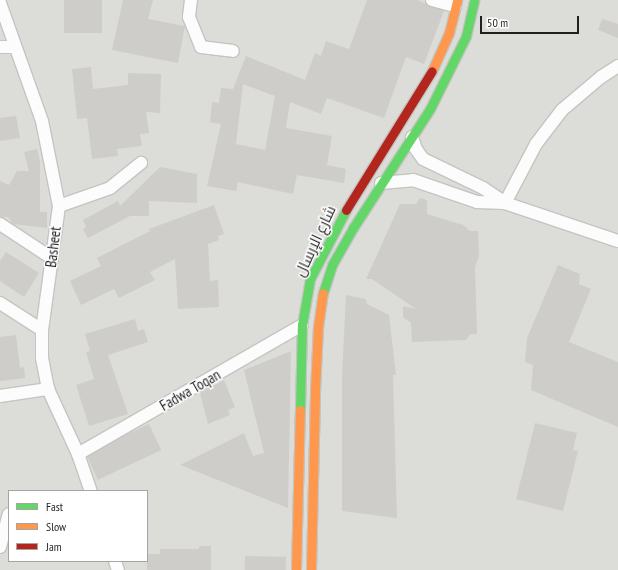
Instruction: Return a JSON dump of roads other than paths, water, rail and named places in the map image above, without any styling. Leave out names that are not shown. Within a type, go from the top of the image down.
[{"type":"main road","name":"شارع الإرسال","points":[[311,570],[315,390],[318,327],[323,295],[332,265],[381,183],[430,109],[466,36],[474,0]]},
{"type":"main road","name":"شارع الإرسال","points":[[296,570],[302,325],[310,279],[320,255],[351,198],[399,122],[427,83],[449,33],[456,3]]},
{"type":"street","points":[[191,0],[189,16],[201,47],[233,50]]},
{"type":"street","points":[[432,0],[456,3]]},
{"type":"street","name":"Basheet","points":[[0,3],[14,46],[42,121],[59,206],[50,257],[48,297],[42,330],[42,358],[48,389],[78,454],[87,490]]},
{"type":"street","points":[[0,47],[14,46]]},
{"type":"street","points":[[506,203],[536,144],[562,110],[601,76],[618,66]]},
{"type":"street","points":[[412,137],[416,149],[423,159],[483,188],[506,203],[618,241]]},
{"type":"street","points":[[59,206],[110,188],[141,164]]},
{"type":"street","points":[[381,183],[413,180],[477,202],[506,203]]},
{"type":"street","points":[[0,224],[50,257]]},
{"type":"street","points":[[0,302],[42,330]]},
{"type":"street","name":"Fadwa Toqan","points":[[78,454],[302,325]]},
{"type":"street","points":[[0,396],[48,389]]},
{"type":"street","points":[[0,547],[8,518]]}]
